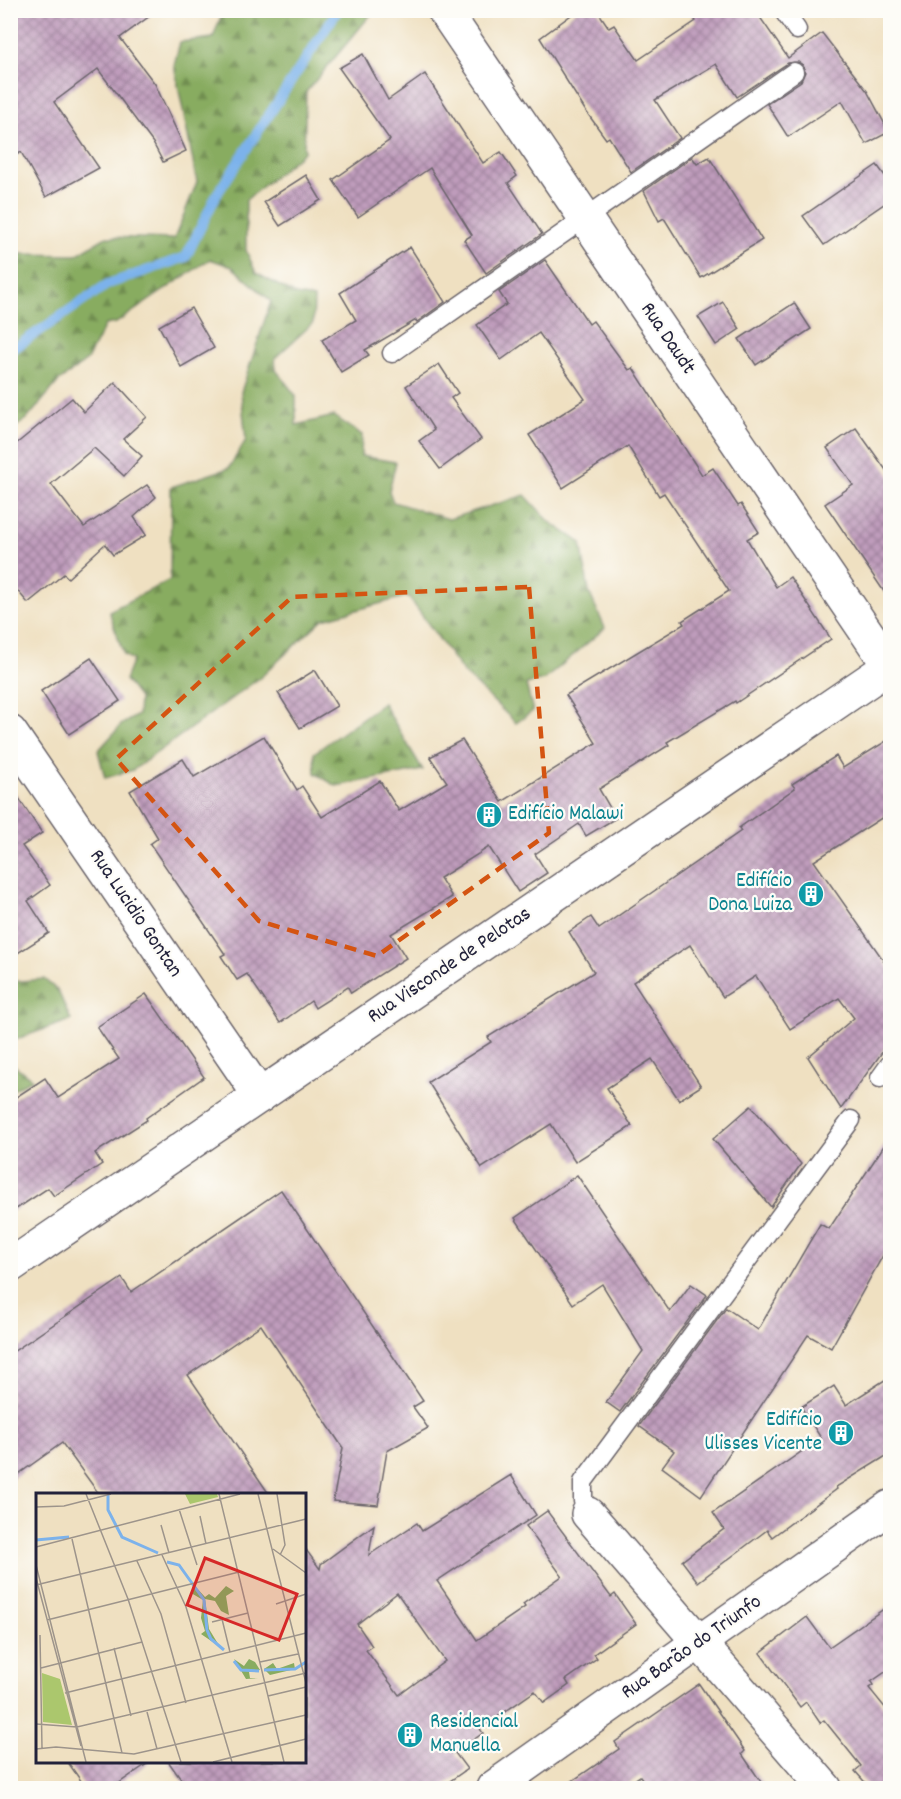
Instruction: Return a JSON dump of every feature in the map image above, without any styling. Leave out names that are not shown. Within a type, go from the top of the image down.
[{"type":"street","name":"Rua Daudt","points":[[444,10],[890,667]]},
{"type":"street","name":"Rua Visconde de Pelotas","points":[[10,1266],[890,667]]},
{"type":"street","name":"Rua Lucidio Gontan","points":[[10,732],[260,1096]]},
{"type":"street","name":"Rua Barão do Triunfo","points":[[493,1788],[891,1507]]},
{"type":"street","points":[[588,1514],[825,1788]]},
{"type":"lane","points":[[783,10],[797,30]]},
{"type":"lane","points":[[392,353],[794,72]]},
{"type":"lane","points":[[588,1514],[583,1501],[583,1482],[850,1120]]},
{"type":"highlighted area","points":[[529,587],[549,833],[377,956],[259,921],[116,759],[292,597]]},
{"type":"green space","points":[[220,11],[374,11],[306,92],[304,152],[246,200],[246,250],[256,273],[296,295],[314,298],[313,323],[275,358],[276,370],[296,396],[296,425],[334,416],[362,435],[361,456],[396,462],[389,491],[393,502],[449,519],[525,495],[550,522],[581,543],[589,592],[605,628],[544,680],[526,684],[533,711],[516,723],[463,672],[408,596],[323,619],[261,677],[133,770],[105,778],[98,751],[122,724],[138,715],[139,698],[125,680],[133,660],[124,655],[109,611],[170,580],[171,487],[229,468],[246,440],[241,392],[271,301],[232,267],[210,259],[116,323],[105,325],[87,360],[58,382],[27,419],[11,430],[11,260],[17,254],[76,255],[106,237],[174,239],[197,182],[174,65],[180,42],[213,38],[221,16]]},
{"type":"green space","points":[[383,703],[423,770],[336,786],[315,773],[314,753]]},
{"type":"green space","points":[[44,979],[58,991],[71,1020],[11,1041],[11,982]]},
{"type":"green space","points":[[11,1063],[32,1079],[11,1091]]},
{"type":"building","points":[[10,10],[158,10],[120,38],[155,84],[186,151],[163,162],[153,143],[98,69],[54,102],[99,168],[46,197],[21,152],[10,159]]},
{"type":"building","points":[[578,10],[597,10],[609,28],[614,25],[638,60],[696,21],[688,10],[755,10],[788,58],[822,33],[867,91],[889,132],[866,144],[842,101],[788,137],[767,104],[801,81],[805,72],[803,65],[798,62],[788,63],[737,97],[716,64],[655,100],[680,138],[631,172],[609,137],[606,139],[585,110],[540,38]]},
{"type":"building","points":[[363,54],[388,100],[425,74],[483,163],[501,152],[517,176],[508,183],[542,234],[486,273],[464,240],[472,235],[430,168],[358,217],[333,180],[390,140],[339,68]]},
{"type":"building","points":[[692,157],[697,164],[709,157],[762,240],[701,278],[664,218],[659,221],[644,191]]},
{"type":"building","points":[[877,165],[891,184],[891,199],[824,245],[803,216]]},
{"type":"building","points":[[306,175],[321,200],[280,226],[264,202]]},
{"type":"building","points":[[410,247],[445,302],[417,322],[416,320],[365,350],[369,355],[341,372],[322,340],[356,320],[340,293]]},
{"type":"building","points":[[545,260],[589,324],[593,321],[629,370],[633,368],[702,475],[713,468],[738,506],[741,504],[759,532],[747,539],[776,587],[790,577],[831,639],[736,703],[735,701],[667,742],[669,745],[599,789],[616,818],[586,836],[579,824],[535,854],[547,873],[518,892],[489,847],[440,878],[452,897],[391,934],[406,958],[351,993],[348,987],[315,1008],[311,1001],[280,1023],[247,974],[237,980],[221,956],[225,954],[150,844],[158,838],[130,791],[183,759],[194,777],[264,736],[297,790],[302,786],[322,817],[380,781],[399,811],[447,782],[430,757],[462,740],[502,802],[596,743],[566,695],[684,624],[682,621],[729,591],[664,493],[659,496],[628,446],[563,488],[529,435],[585,399],[539,333],[501,360],[477,325],[507,304],[499,292]]},
{"type":"building","points":[[723,302],[740,329],[716,345],[698,317]]},
{"type":"building","points":[[794,303],[811,329],[756,365],[739,339]]},
{"type":"building","points":[[191,308],[214,348],[181,367],[159,326]]},
{"type":"building","points":[[439,364],[458,393],[451,398],[481,439],[440,469],[419,441],[434,430],[406,386]]},
{"type":"building","points":[[115,382],[147,417],[123,439],[142,456],[124,476],[94,448],[51,484],[84,527],[147,485],[156,497],[134,517],[146,535],[113,555],[105,544],[68,578],[64,574],[28,603],[10,582],[10,449],[72,398],[84,412]]},
{"type":"building","points":[[856,428],[891,477],[891,602],[825,504],[853,485],[827,448]]},
{"type":"building","points":[[91,658],[120,701],[69,734],[41,691]]},
{"type":"building","points":[[315,670],[337,706],[300,728],[278,693]]},
{"type":"building","points":[[891,738],[891,812],[814,861],[891,971],[891,1040],[841,1109],[808,1057],[854,1018],[839,998],[790,1029],[756,976],[723,997],[690,945],[633,982],[701,1086],[679,1100],[652,1059],[607,1088],[632,1126],[575,1162],[551,1124],[482,1168],[428,1082],[491,1042],[488,1037],[594,972],[569,932],[591,917],[599,929],[741,831],[739,828],[795,788],[792,784],[836,756],[843,768]]},
{"type":"building","points":[[10,785],[42,833],[22,846],[50,885],[28,901],[49,933],[10,958]]},
{"type":"building","points":[[146,994],[204,1077],[146,1118],[147,1120],[95,1153],[102,1164],[54,1196],[48,1188],[10,1213],[10,1101],[45,1078],[58,1098],[119,1059],[97,1027]]},
{"type":"building","points":[[751,1106],[801,1164],[771,1207],[713,1139]]},
{"type":"building","points":[[891,1135],[891,1241],[831,1348],[808,1335],[701,1496],[662,1467],[674,1451],[639,1426],[726,1308],[758,1330],[820,1224],[829,1229]]},
{"type":"building","points":[[577,1175],[670,1312],[691,1284],[707,1295],[620,1412],[606,1402],[643,1351],[602,1284],[573,1304],[515,1218]]},
{"type":"building","points":[[281,1190],[423,1401],[413,1407],[428,1428],[387,1451],[378,1505],[333,1501],[343,1448],[261,1325],[188,1375],[268,1493],[98,1493],[62,1443],[10,1480],[10,1354],[122,1278],[131,1292]]},
{"type":"building","points":[[891,1376],[891,1453],[836,1487],[837,1489],[772,1537],[767,1530],[698,1582],[682,1561],[724,1529],[713,1513],[821,1438],[801,1407],[834,1386],[846,1405]]},
{"type":"building","points":[[511,1475],[536,1515],[437,1581],[477,1640],[525,1607],[523,1604],[562,1576],[526,1526],[547,1511],[611,1597],[615,1594],[636,1624],[594,1654],[597,1658],[566,1680],[569,1685],[544,1703],[535,1691],[480,1729],[483,1733],[455,1753],[467,1769],[440,1788],[187,1788],[169,1763],[306,1763],[306,1550],[320,1569],[321,1564],[374,1525],[369,1555],[417,1523],[422,1531]],"holes":[[[397,1593],[445,1661],[399,1695],[366,1650],[372,1646],[357,1624]]]},
{"type":"building","points":[[891,1604],[891,1668],[871,1682],[873,1685],[869,1688],[891,1715],[891,1788],[870,1788],[855,1771],[861,1766],[824,1720],[820,1723],[806,1702],[800,1707],[760,1653],[807,1617],[829,1647]]},
{"type":"building","points":[[699,1684],[745,1751],[742,1754],[765,1788],[649,1788],[640,1776],[622,1788],[562,1788],[619,1749],[615,1742]]},
{"type":"building","points":[[68,1763],[148,1763],[112,1788],[86,1788]]},
{"type":"waterway","points":[[10,351],[108,284],[186,257],[217,194],[338,10]]},
{"type":"place","name":"Edifício Malawi","points":[[489,815]]},
{"type":"place","name":"Edifício Dona Luiza","points":[[811,894]]},
{"type":"place","name":"Edifício Ulisses Vicente","points":[[841,1433]]},
{"type":"place","name":"Residencial Manuella","points":[[410,1735]]}]
